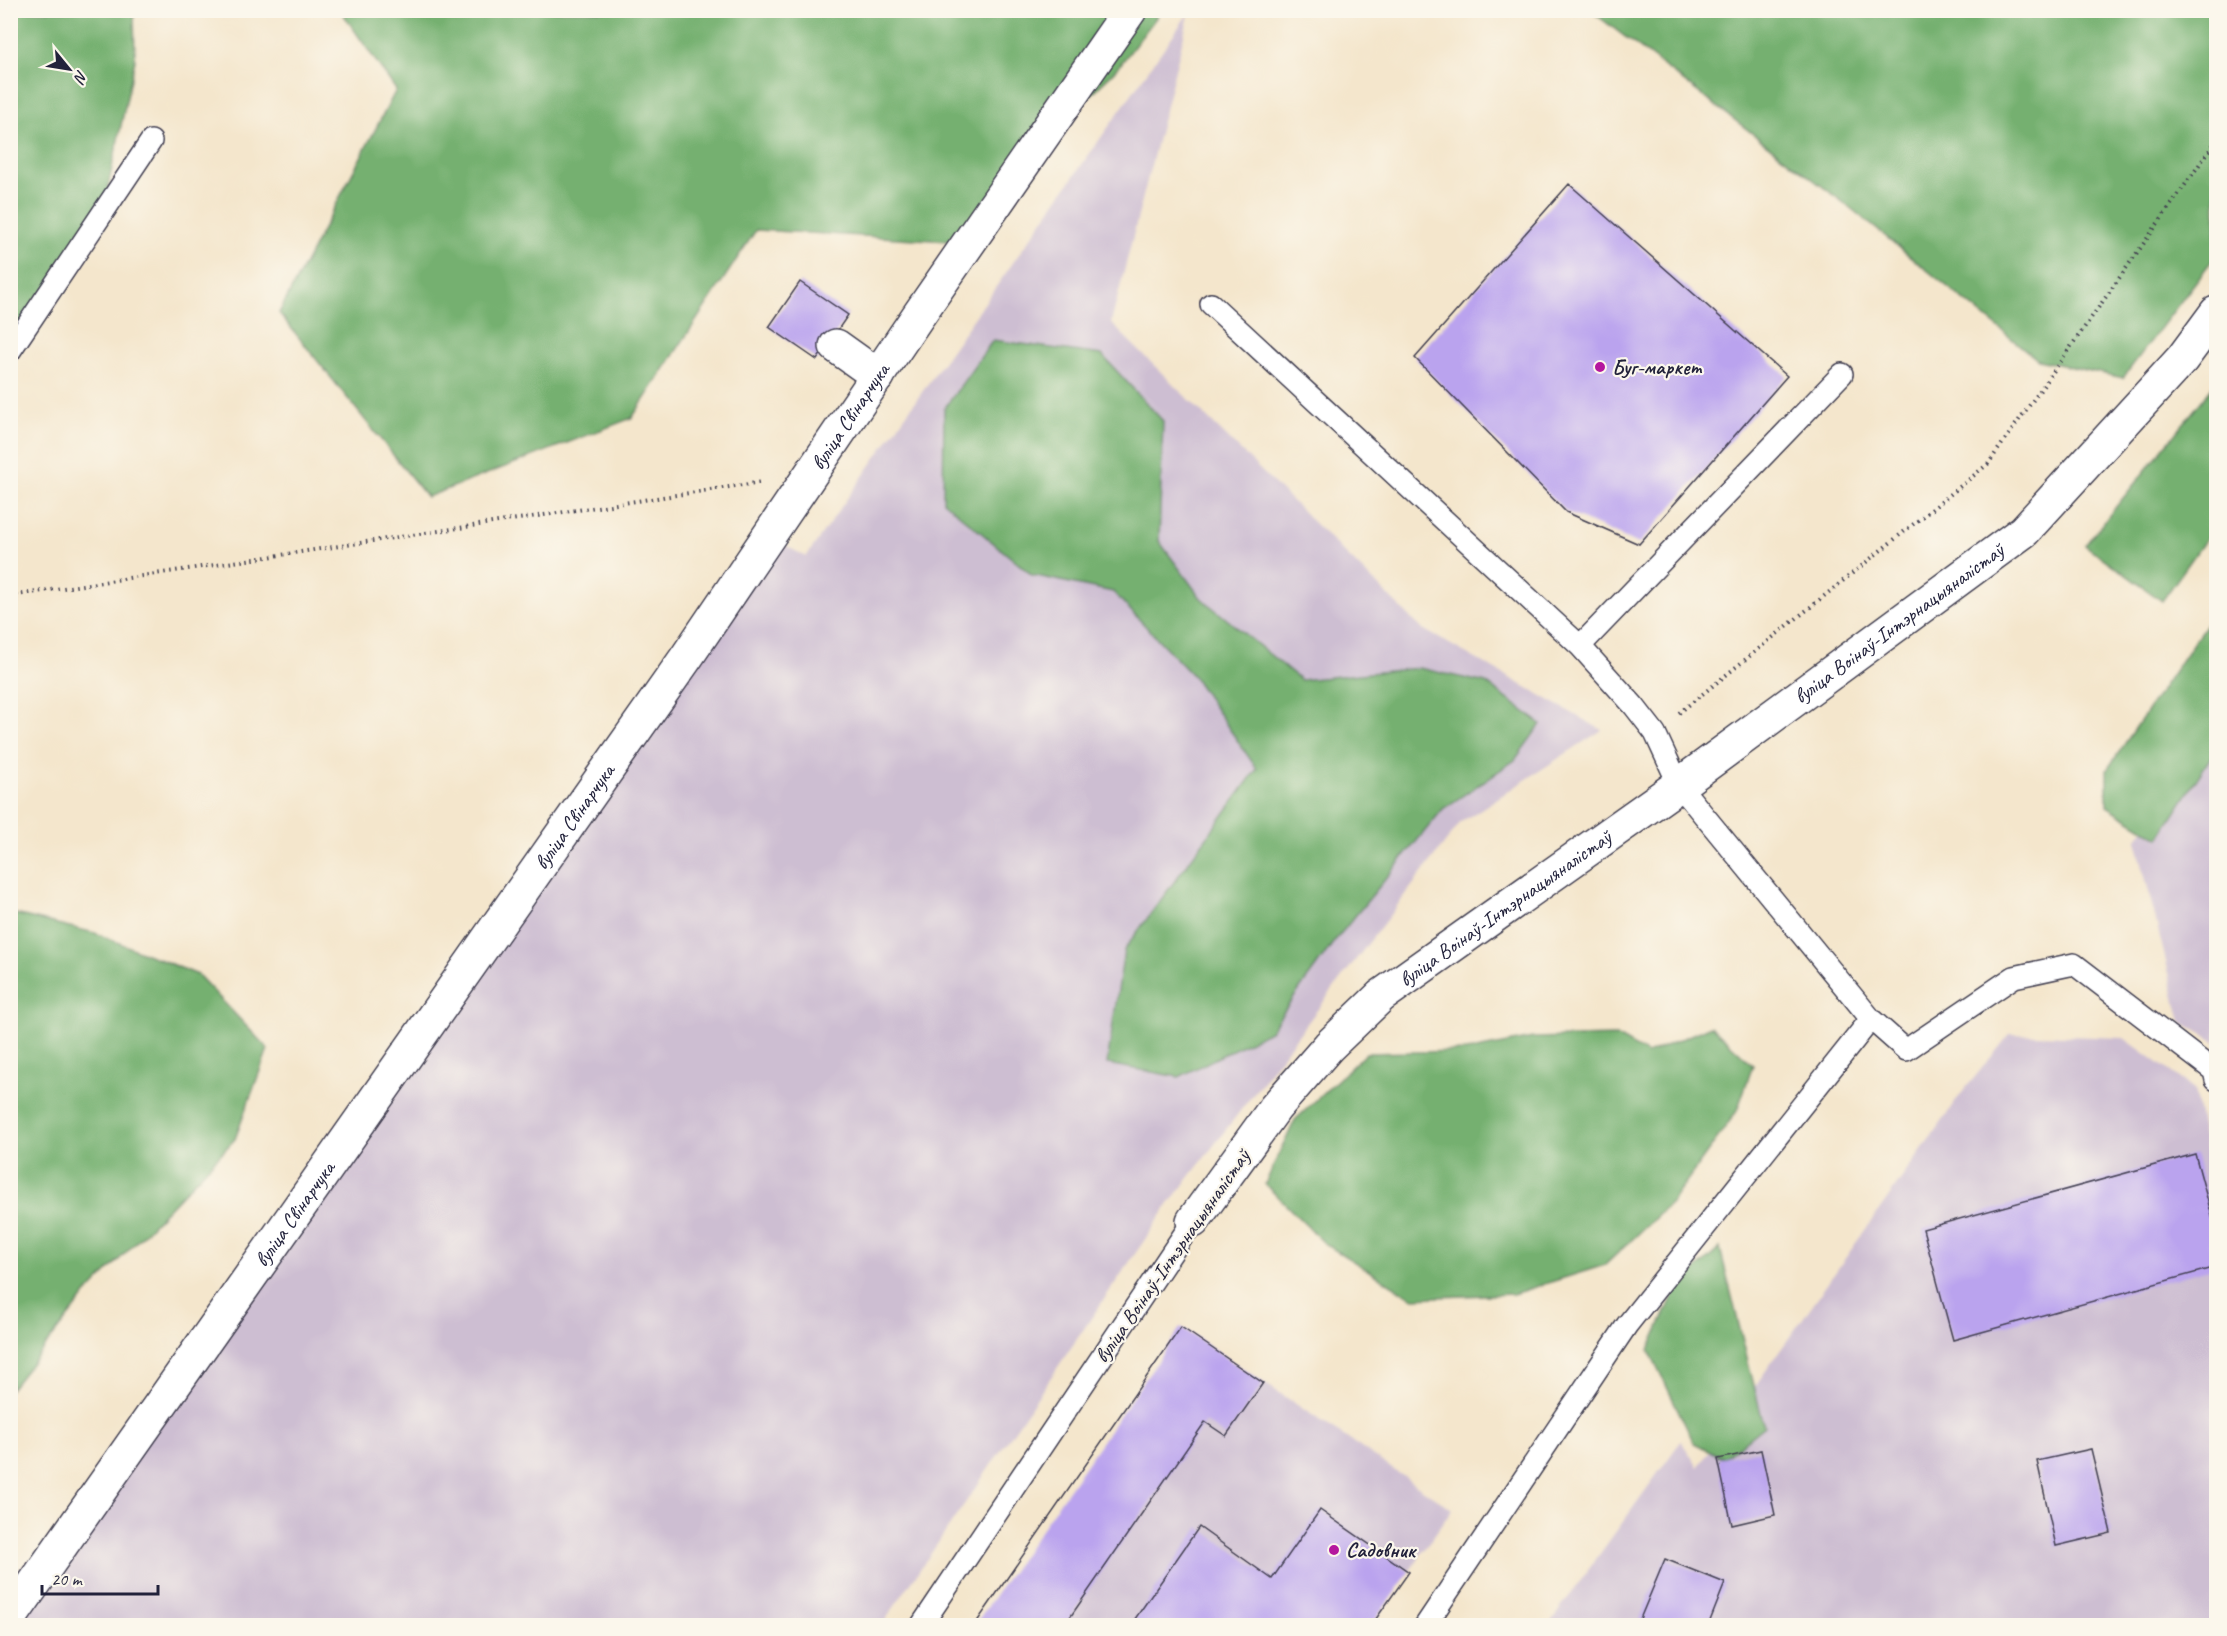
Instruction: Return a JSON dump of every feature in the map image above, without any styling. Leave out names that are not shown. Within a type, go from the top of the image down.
[{"type":"street","name":"вуліца Свінарчука","points":[[10,1618],[686,658],[1130,10]]},
{"type":"street","name":"вуліца Воінаў-Інтэрнацыяналістаў","points":[[1193,1221],[1275,1108],[1329,1046],[1381,996],[1679,785],[2024,531],[2182,359],[2217,313]]},
{"type":"street","points":[[836,346],[878,376]]},
{"type":"lane","points":[[10,351],[151,141]]},
{"type":"lane","points":[[1210,304],[1580,646],[1635,705],[1655,733],[1679,785],[1871,1019],[1906,1050],[2014,977],[2074,964],[2214,1071],[2217,1080]]},
{"type":"lane","points":[[1580,646],[1842,374]]},
{"type":"lane","points":[[1425,1626],[1627,1325],[1871,1019]]},
{"type":"lane","name":"вуліца Воінаў-Інтэрнацыяналістаў","points":[[921,1626],[1193,1221]]},
{"type":"path","points":[[1655,733],[1988,464],[2217,141]]},
{"type":"path","points":[[10,596],[810,474]]},
{"type":"shaded area","points":[[1190,11],[1111,323],[1421,628],[1602,730],[1461,822],[1169,1204],[882,1625],[11,1626],[769,536],[806,557]]},
{"type":"shaded area","points":[[2216,720],[2216,1042],[2181,1022],[2136,840]]},
{"type":"shaded area","points":[[2010,1034],[2124,1038],[2194,1089],[2216,1201],[2216,1625],[1548,1626],[1681,1441],[1698,1467],[1961,1094]]},
{"type":"shaded area","points":[[1181,1327],[1452,1509],[1409,1572],[1371,1625],[974,1626]]},
{"type":"green space","points":[[11,11],[134,11],[135,60],[99,229],[11,335]]},
{"type":"green space","points":[[341,11],[1161,11],[1120,65],[950,241],[756,230],[632,418],[427,497],[279,313],[396,90]]},
{"type":"green space","points":[[1591,11],[2216,11],[2216,255],[2123,378],[2038,360],[1848,206]]},
{"type":"green space","points":[[993,340],[1102,355],[1163,421],[1159,541],[1201,598],[1301,680],[1419,668],[1486,683],[1541,724],[1515,760],[1443,809],[1333,943],[1270,1031],[1179,1077],[1107,1064],[1124,950],[1257,769],[1193,676],[1113,592],[1032,575],[943,501],[944,409]]},
{"type":"green space","points":[[2216,383],[2216,525],[2162,601],[2085,545]]},
{"type":"green space","points":[[2216,609],[2216,749],[2159,838],[2107,806],[2107,770]]},
{"type":"green space","points":[[11,913],[95,933],[198,975],[268,1049],[235,1139],[88,1292],[11,1389]]},
{"type":"green space","points":[[1711,1026],[1753,1065],[1737,1111],[1671,1203],[1605,1265],[1513,1294],[1413,1298],[1325,1244],[1265,1184],[1295,1120],[1366,1053],[1466,1051],[1533,1038],[1616,1036],[1647,1054]]},
{"type":"green space","points":[[1720,1248],[1764,1426],[1724,1458],[1694,1443],[1649,1350],[1677,1287]]},
{"type":"building","name":"Буг-маркет","points":[[1569,184],[1787,376],[1639,544],[1566,512],[1415,358]]},
{"type":"building","points":[[800,282],[848,315],[817,360],[769,327]]},
{"type":"building","points":[[2195,1154],[2216,1231],[2216,1267],[1953,1340],[1923,1229]]},
{"type":"building","points":[[1181,1327],[1263,1383],[1226,1436],[1205,1422],[1064,1626],[974,1626]]},
{"type":"building","points":[[2091,1449],[2111,1533],[2056,1546],[2037,1461]]},
{"type":"building","points":[[1761,1450],[1775,1515],[1732,1525],[1718,1459]]},
{"type":"building","name":"Садовник","points":[[1320,1510],[1409,1572],[1371,1626],[1130,1626],[1199,1527],[1272,1579]]},
{"type":"building","points":[[1665,1559],[1725,1583],[1708,1626],[1637,1626]]},
{"type":"place","name":"Буг-маркет","points":[[1600,367]]},
{"type":"place","name":"Садовник","points":[[1334,1550]]}]
